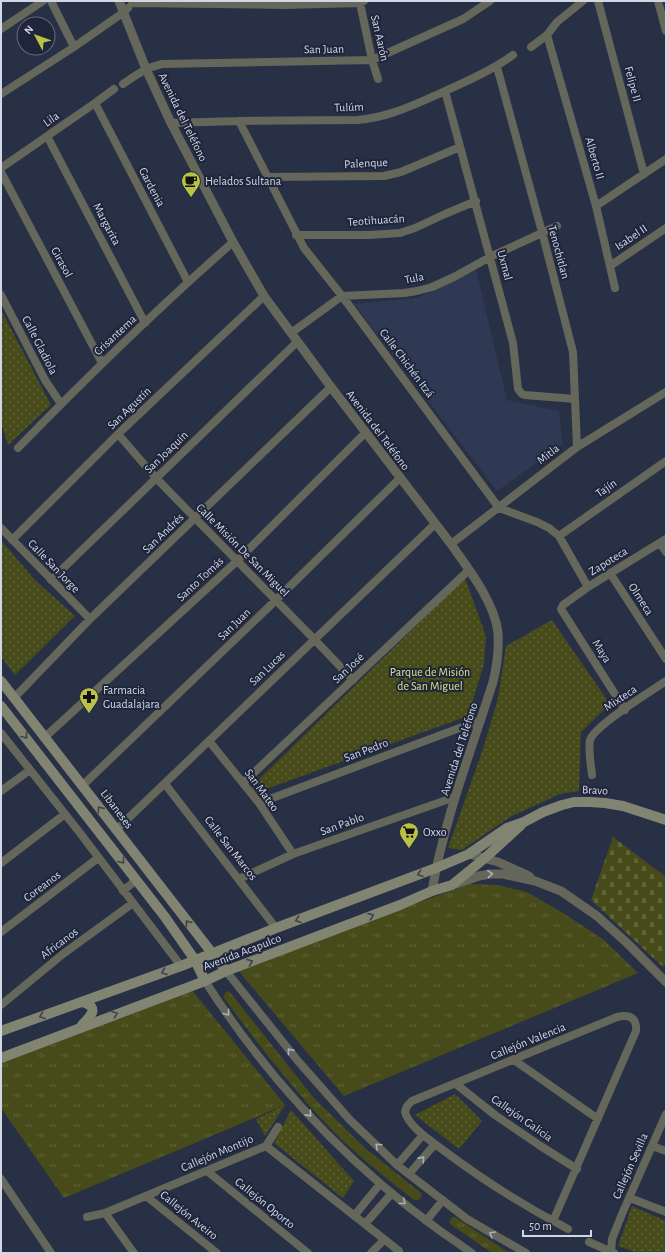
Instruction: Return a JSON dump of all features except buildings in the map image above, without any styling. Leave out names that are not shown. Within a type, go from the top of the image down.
[{"type":"main road","name":"Libaneses","points":[[1,681],[226,971]]},
{"type":"main road","points":[[1,706],[165,917],[195,960],[205,981]]},
{"type":"main road","name":"Bravo","points":[[469,854],[507,828],[562,805],[574,802],[590,802],[623,806],[666,820]]},
{"type":"main road","name":"Bravo","points":[[485,858],[524,822]]},
{"type":"main road","name":"Avenida Acapulco","points":[[1,1031],[181,966],[469,854]]},
{"type":"main road","name":"Avenida Acapulco","points":[[1,1058],[40,1044],[79,1027],[205,981],[226,971],[400,905],[432,891],[452,885],[485,858]]},
{"type":"main road","points":[[79,1027],[92,1014],[92,1008],[88,1003],[82,1002]]},
{"type":"street","points":[[1,29],[43,1]]},
{"type":"street","points":[[51,1],[74,47]]},
{"type":"street","name":"Avenida del Teléfono","points":[[119,1],[146,69],[171,123],[233,242],[264,296],[297,342],[451,544],[484,594],[494,618],[498,633],[496,670],[455,797],[436,868],[432,891]]},
{"type":"street","name":"San Juan","points":[[146,69],[152,66],[168,64],[372,60],[463,19],[490,1]]},
{"type":"street","points":[[531,47],[547,35],[557,22],[583,1]]},
{"type":"street","name":"Felipe II","points":[[598,1],[644,174]]},
{"type":"street","points":[[658,1],[664,12],[666,31]]},
{"type":"street","points":[[1,94],[74,47],[124,12],[132,2],[285,5],[362,2]]},
{"type":"street","name":"San Aarón","points":[[362,2],[372,60],[378,79]]},
{"type":"street","name":"Alberto II","points":[[547,35],[596,206],[615,288]]},
{"type":"street","name":"Tulúm","points":[[171,123],[366,119],[388,115],[445,91],[496,67],[513,55]]},
{"type":"street","name":"Tenochitlan","points":[[496,67],[542,232],[573,352],[577,447]]},
{"type":"street","points":[[123,84],[146,69]]},
{"type":"street","name":"Lila","points":[[1,168],[114,89]]},
{"type":"street","name":"Uxmal","points":[[445,91],[476,201],[513,343],[518,389],[525,395],[575,400]]},
{"type":"street","name":"Gardenia","points":[[95,103],[188,282]]},
{"type":"street","name":"Calle Chichén Itzá","points":[[239,121],[304,248],[342,296],[500,508]]},
{"type":"street","name":"Margarita","points":[[47,136],[145,323]]},
{"type":"street","name":"Palenque","points":[[267,177],[384,176],[401,172],[460,147]]},
{"type":"street","points":[[596,206],[666,159]]},
{"type":"street","name":"Girasol","points":[[1,172],[102,364]]},
{"type":"street","name":"Teotihuacán","points":[[296,235],[369,235],[400,233],[415,228],[476,201]]},
{"type":"street","name":"Tula","points":[[342,296],[417,291],[432,287],[490,257],[557,226]]},
{"type":"street","name":"Isabel II","points":[[610,266],[666,228]]},
{"type":"street","name":"Crisantema","points":[[18,448],[102,364],[188,282],[233,242]]},
{"type":"street","name":"Calle Gladiola","points":[[1,295],[45,380],[61,404]]},
{"type":"street","name":"San Agustín","points":[[12,540],[118,434],[264,296]]},
{"type":"street","points":[[291,333],[342,296]]},
{"type":"street","name":"San Joaquín","points":[[51,580],[297,342]]},
{"type":"street","name":"San Andrés","points":[[14,698],[90,619],[331,387]]},
{"type":"street","name":"Mitla","points":[[451,544],[500,508],[577,447],[665,395]]},
{"type":"street","name":"Santo Tomás","points":[[45,737],[237,561],[366,432]]},
{"type":"street","name":"Calle Misión De San Miguel","points":[[118,434],[156,478],[353,680]]},
{"type":"street","name":"Tajín","points":[[559,536],[666,461]]},
{"type":"street","name":"San Juan","points":[[82,786],[276,600],[400,478]]},
{"type":"street","points":[[500,508],[537,522],[549,528],[559,536],[588,587]]},
{"type":"street","name":"San Lucas","points":[[116,830],[435,524]]},
{"type":"street","name":"Calle San Jorge","points":[[1,528],[90,619]]},
{"type":"street","points":[[663,541],[666,552]]},
{"type":"street","name":"Zapoteca","points":[[562,605],[610,573],[663,541]]},
{"type":"street","name":"San José","points":[[243,783],[469,570]]},
{"type":"street","name":"Olmeca","points":[[610,573],[666,659]]},
{"type":"street","name":"Maya","points":[[562,605],[561,609],[563,613],[624,710]]},
{"type":"street","name":"Mixteca","points":[[592,774],[591,738],[602,725],[666,681]]},
{"type":"street","name":"San Pedro","points":[[259,803],[481,720]]},
{"type":"street","points":[[1,733],[181,966]]},
{"type":"street","name":"San Mateo","points":[[209,741],[259,803],[293,854]]},
{"type":"street","points":[[1,791],[30,770]]},
{"type":"street","name":"Calle San Marcos","points":[[165,784],[276,928]]},
{"type":"street","name":"San Pablo","points":[[239,879],[293,854],[455,797]]},
{"type":"street","points":[[1,862],[65,814]]},
{"type":"street","points":[[469,854],[485,858],[527,875],[535,882]]},
{"type":"street","name":"Coreanos","points":[[1,932],[98,858]]},
{"type":"street","points":[[452,885],[479,876],[503,874],[535,882],[560,891],[597,916],[627,943],[666,982]]},
{"type":"street","points":[[123,891],[136,880]]},
{"type":"street","name":"Africanos","points":[[1,1005],[63,954],[133,903]]},
{"type":"street","points":[[226,971],[298,1061],[350,1120],[397,1165],[467,1219],[526,1253]]},
{"type":"street","points":[[205,981],[219,1003],[277,1078],[331,1138],[380,1184],[439,1231],[472,1253]]},
{"type":"street","name":"Callejón Valencia","points":[[553,1221],[636,1031],[636,1022],[628,1016],[617,1017],[412,1101],[407,1106],[405,1112],[407,1118],[424,1135],[464,1166],[503,1192],[553,1221],[568,1229]]},
{"type":"street","points":[[514,1060],[598,1119]]},
{"type":"street","name":"Callejón Galicia","points":[[456,1084],[539,1145],[577,1169]]},
{"type":"street","name":"Callejón Sevilla","points":[[612,1252],[612,1239],[666,1114]]},
{"type":"street","points":[[266,1146],[278,1127]]},
{"type":"street","points":[[397,1165],[424,1135]]},
{"type":"street","points":[[409,1174],[435,1144]]},
{"type":"street","name":"Callejón Montijo","points":[[86,1217],[105,1213],[266,1146],[399,1251]]},
{"type":"street","points":[[652,1146],[666,1151]]},
{"type":"street","name":"Callejón Oporto","points":[[207,1171],[308,1253]]},
{"type":"street","points":[[1,1179],[51,1253]]},
{"type":"street","points":[[354,1216],[380,1184]]},
{"type":"street","points":[[365,1224],[392,1193]]},
{"type":"street","name":"Callejón Aveiro","points":[[146,1196],[217,1253]]},
{"type":"street","points":[[630,1198],[666,1212]]},
{"type":"street","points":[[426,1221],[443,1200]]},
{"type":"street","points":[[105,1213],[134,1253]]},
{"type":"street","points":[[371,1253],[384,1240]]},
{"type":"street","points":[[588,1242],[612,1252]]},
{"type":"shaded area","points":[[476,270],[507,400],[559,411],[563,444],[497,491],[354,304],[417,298]]},
{"type":"green space","points":[[1,310],[51,405],[8,445],[1,423]]},
{"type":"green space","points":[[1,540],[35,580],[75,616],[15,675],[1,657]]},
{"type":"green space","name":"Parque de Misión de San Miguel","points":[[465,578],[486,636],[484,664],[468,716],[255,793],[251,787]]},
{"type":"green space","points":[[552,620],[610,704],[581,732],[579,791],[560,794],[510,817],[462,850],[448,848],[484,746],[498,698],[506,646]]},
{"type":"green space","points":[[613,837],[666,877],[666,964],[663,967],[591,900]]},
{"type":"green space","points":[[470,884],[498,885],[527,892],[563,913],[604,940],[638,973],[344,1096],[236,968]]},
{"type":"green space","points":[[187,984],[285,1105],[64,1198],[1,1108],[1,1053]]},
{"type":"green space","points":[[229,991],[314,1098],[365,1148],[421,1193],[420,1199],[414,1200],[386,1178],[325,1123],[281,1072],[223,997],[226,992]]},
{"type":"green space","points":[[455,1094],[482,1121],[459,1149],[415,1115]]},
{"type":"green space","points":[[285,1105],[265,1136],[256,1119]]},
{"type":"green space","points":[[291,1110],[354,1181],[343,1198],[274,1143]]},
{"type":"green space","points":[[632,1206],[666,1221],[666,1253],[637,1253],[618,1246]]},
{"type":"green space","points":[[452,1217],[455,1217],[509,1253],[492,1253],[450,1224],[449,1222]]},
{"type":"place","name":"Helados Sultana","points":[[191,198]]},
{"type":"place","name":"Farmacia Guadalajara","points":[[89,714]]},
{"type":"place","name":"Oxxo","points":[[409,849]]}]
